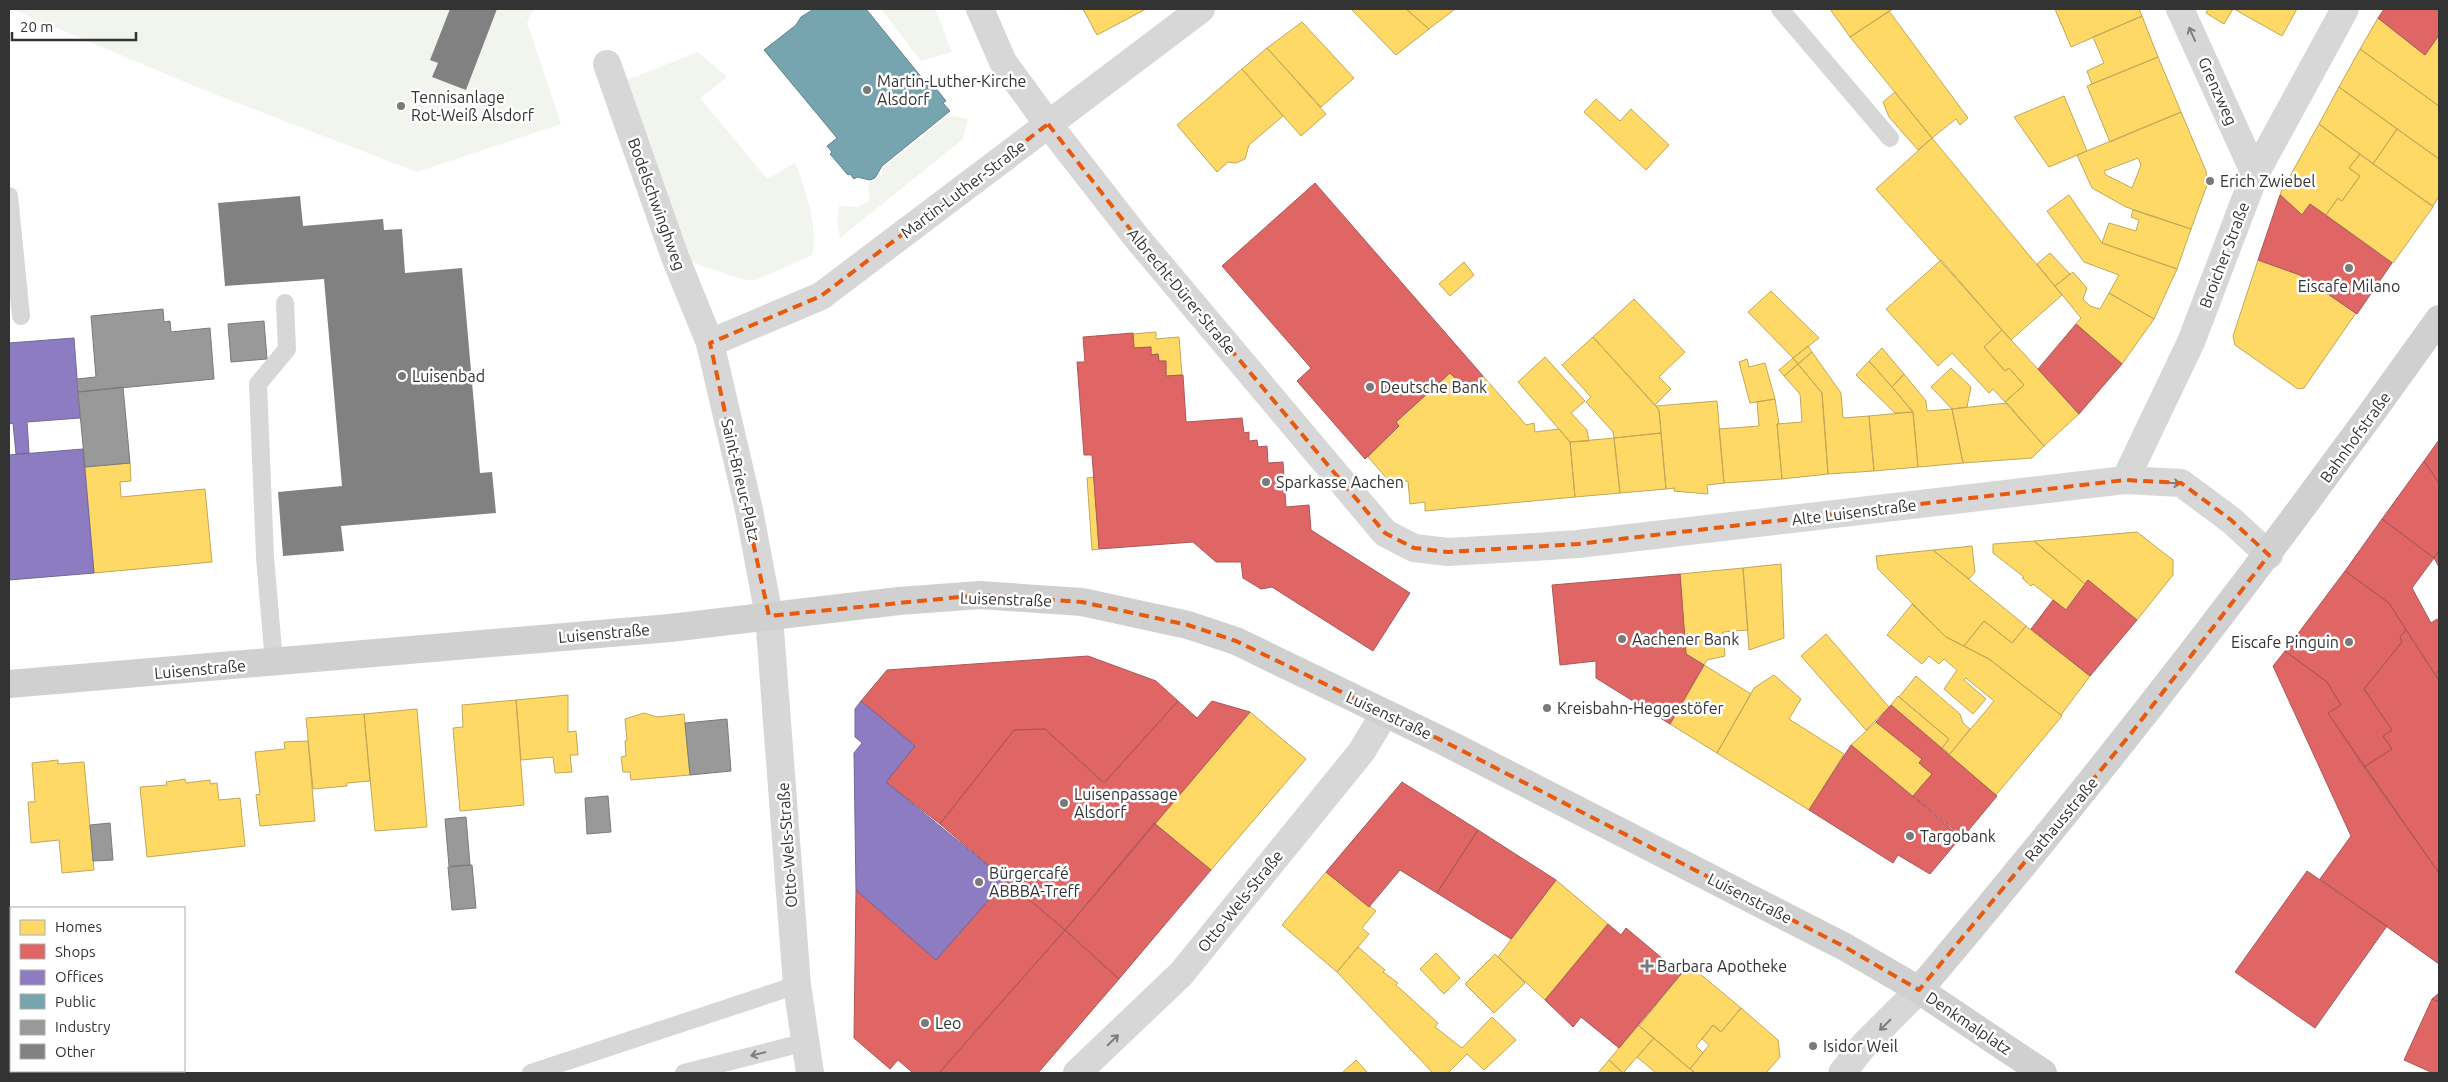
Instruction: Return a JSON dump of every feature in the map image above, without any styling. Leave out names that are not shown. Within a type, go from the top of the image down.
[{"type":"main road","name":"Bahnhofstraße","points":[[2269,555],[2439,319]]},
{"type":"main road","name":"Rathausstraße","points":[[1919,990],[2129,736],[2269,555]]},
{"type":"main road","name":"Luisenstraße","points":[[9,684],[670,628],[899,601],[980,595],[1082,602],[1188,625],[1236,641],[1447,743],[1728,886],[1845,947],[1919,990]]},
{"type":"main road","name":"Denkmalplatz","points":[[1919,990],[2043,1073]]},
{"type":"street","name":"Albrecht-Dürer-Straße","points":[[980,9],[1003,62],[1048,124],[1150,252],[1385,533],[1414,548]]},
{"type":"street","name":"Martin-Luther-Straße","points":[[710,344],[821,296],[1201,9]]},
{"type":"street","name":"Grenzweg","points":[[2180,9],[2255,174]]},
{"type":"street","name":"Broicher Straße","points":[[2124,480],[2191,342],[2255,174],[2345,9]]},
{"type":"street","name":"Bodelschwinghweg","points":[[607,64],[675,257],[710,344]]},
{"type":"street","name":"Saint-Brieuc-Platz","points":[[710,344],[749,510],[769,616]]},
{"type":"street","name":"Alte Luisenstraße","points":[[1414,548],[1448,552],[1578,544],[2124,480],[2181,483],[2231,520],[2269,555]]},
{"type":"street","name":"Otto-Wels-Straße","points":[[769,616],[797,984],[810,1073]]},
{"type":"street","name":"Otto-Wels-Straße","points":[[1077,1073],[1180,974],[1362,751],[1384,714]]},
{"type":"street","name":"Rathausstraße","points":[[1842,1073],[1864,1045],[1919,990]]},
{"type":"lane","points":[[1780,9],[1890,138]]},
{"type":"lane","points":[[9,196],[21,316]]},
{"type":"lane","points":[[274,662],[265,557],[258,384],[287,349],[285,302]]},
{"type":"lane","points":[[531,1073],[797,984]]},
{"type":"lane","points":[[684,1073],[806,1042]]},
{"type":"highlighted area","points":[[1048,124],[1137,238],[1385,533],[1414,548],[1448,552],[1578,544],[2125,480],[2181,483],[2231,520],[2269,555],[2129,736],[1919,990],[1845,947],[1447,743],[1236,641],[1188,625],[1082,602],[980,595],[769,616],[710,343],[821,296]]},
{"type":"shaded area","name":"Tennisanlage Rot-Weiß Alsdorf","points":[[12,9],[534,9],[527,23],[561,124],[417,172],[199,88]]},
{"type":"shaded area","points":[[881,9],[935,9],[952,52],[921,61]]},
{"type":"shaded area","points":[[698,52],[727,77],[700,98],[767,179],[795,163],[810,209],[814,233],[812,255],[756,280],[745,280],[688,261],[627,80]]},
{"type":"shaded area","points":[[949,115],[968,119],[963,139],[840,238],[837,218],[839,206],[858,207],[870,200],[868,184],[882,175],[884,167]]},
{"type":"shaded area","points":[[9,1045],[10,1072],[42,1073],[9,1073]]},
{"type":"building: Homes","points":[[1083,9],[1146,9],[1097,35]]},
{"type":"building: Homes","points":[[1351,9],[1406,9],[1429,29],[1396,55]]},
{"type":"building: Homes","points":[[1406,9],[1455,9],[1429,29]]},
{"type":"building: Homes","points":[[1830,9],[1893,9],[1850,37]]},
{"type":"building: Homes","points":[[2055,9],[2139,9],[2142,16],[2071,47]]},
{"type":"building: Homes","points":[[2208,9],[2233,9],[2224,24],[2206,13]]},
{"type":"building: Homes","points":[[2234,9],[2297,9],[2282,36]]},
{"type":"building: Homes","points":[[1889,11],[1968,118],[1960,125],[1956,119],[1932,138],[1850,37]]},
{"type":"building: Homes","points":[[2142,16],[2158,57],[2092,84],[2087,71],[2104,63],[2093,37]]},
{"type":"building: Homes","points":[[2378,18],[2425,55],[2439,35],[2439,106],[2360,49]]},
{"type":"building: Homes","points":[[1302,22],[1354,78],[1321,107],[1267,48]]},
{"type":"building: Homes","points":[[1267,48],[1326,114],[1301,136],[1242,69]]},
{"type":"building: Homes","points":[[2360,49],[2439,106],[2439,159],[2339,87]]},
{"type":"building: Homes","points":[[2158,57],[2181,112],[2110,142],[2087,86]]},
{"type":"building: Homes","points":[[1242,69],[1283,116],[1249,145],[1245,159],[1236,163],[1228,162],[1217,172],[1177,125]]},
{"type":"building: Homes","points":[[2339,87],[2397,129],[2373,164],[2319,124]]},
{"type":"building: Homes","points":[[1895,92],[1932,138],[1918,150],[1889,117],[1883,102]]},
{"type":"building: Homes","points":[[2064,96],[2087,151],[2049,167],[2014,117]]},
{"type":"building: Homes","points":[[1596,99],[1620,121],[1631,109],[1669,145],[1646,170],[1584,112]]},
{"type":"building: Homes","points":[[2181,112],[2206,171],[2207,185],[2191,229],[2126,207],[2092,188],[2077,155]],"holes":[[[2138,158],[2141,165],[2132,188],[2106,175],[2104,171]]]},
{"type":"building: Homes","points":[[2319,124],[2360,154],[2349,168],[2360,176],[2342,201],[2338,198],[2326,215],[2310,204],[2302,215],[2280,194]]},
{"type":"building: Homes","points":[[2397,129],[2439,159],[2439,196],[2433,206],[2373,164]]},
{"type":"building: Homes","points":[[1932,138],[2062,295],[2011,340],[1876,189]]},
{"type":"building: Homes","points":[[2360,154],[2433,207],[2393,263],[2326,215],[2338,198],[2342,201],[2360,176],[2349,168]]},
{"type":"building: Homes","points":[[2069,195],[2102,243],[2177,269],[2154,319],[2109,293],[2119,275],[2084,262],[2047,211]]},
{"type":"building: Homes","points":[[2133,210],[2191,229],[2177,269],[2102,243],[2109,223],[2136,231],[2139,220],[2131,217]]},
{"type":"building: Homes","points":[[2050,253],[2070,274],[2055,286],[2037,264]]},
{"type":"building: Homes","points":[[1941,260],[2002,330],[1984,347],[2005,371],[2009,368],[2024,385],[2005,402],[1993,389],[1989,393],[1952,353],[1938,366],[1886,309]]},
{"type":"building: Homes","points":[[2258,260],[2300,275],[2356,313],[2304,388],[2298,389],[2235,345],[2233,336]]},
{"type":"building: Homes","points":[[1464,262],[1474,275],[1450,296],[1439,284]]},
{"type":"building: Homes","points":[[2073,272],[2087,288],[2083,299],[2090,306],[2100,309],[2109,293],[2154,319],[2122,364],[2076,324],[2081,318],[2055,286]]},
{"type":"building: Homes","points":[[1771,291],[1819,338],[1793,358],[1748,312]]},
{"type":"building: Homes","points":[[1634,299],[1685,352],[1659,377],[1671,389],[1655,405],[1593,337]]},
{"type":"building: Homes","points":[[2002,330],[2079,414],[2044,446],[2005,402],[2024,385],[2009,368],[2005,371],[1984,347]]},
{"type":"building: Homes","points":[[1156,332],[1156,339],[1179,337],[1182,375],[1166,376],[1166,361],[1159,361],[1158,354],[1151,355],[1151,347],[1134,348],[1133,334]]},
{"type":"building: Homes","points":[[1593,337],[1659,410],[1661,433],[1614,438],[1613,432],[1586,402],[1591,397],[1562,365]]},
{"type":"building: Homes","points":[[1808,346],[1812,352],[1798,364],[1793,358]]},
{"type":"building: Homes","points":[[1882,348],[1904,374],[1892,387],[1869,361]]},
{"type":"building: Homes","points":[[1812,352],[1841,393],[1843,418],[1869,416],[1874,471],[1828,474],[1822,393],[1798,364]]},
{"type":"building: Homes","points":[[1545,357],[1585,401],[1571,413],[1587,430],[1589,441],[1570,442],[1518,382]]},
{"type":"building: Homes","points":[[1793,358],[1798,364],[1784,376],[1779,370]]},
{"type":"building: Homes","points":[[1747,359],[1749,367],[1765,363],[1775,399],[1750,403],[1739,362]]},
{"type":"building: Homes","points":[[1869,361],[1913,412],[1895,413],[1856,375]]},
{"type":"building: Homes","points":[[1798,364],[1822,393],[1828,474],[1782,479],[1777,424],[1802,422],[1800,394],[1784,376]]},
{"type":"building: Homes","points":[[1951,368],[1971,387],[1967,407],[1952,409],[1931,387]]},
{"type":"building: Homes","points":[[1450,373],[1468,391],[1483,376],[1526,425],[1534,423],[1535,432],[1559,429],[1570,442],[1575,497],[1425,511],[1425,502],[1410,504],[1408,481],[1391,483],[1368,457],[1399,426],[1396,422]]},
{"type":"building: Homes","points":[[1904,374],[1926,401],[1927,411],[1952,409],[1963,463],[1918,467],[1913,412],[1892,387]]},
{"type":"building: Homes","points":[[1775,399],[1779,424],[1777,424],[1782,479],[1724,483],[1719,429],[1759,426],[1757,402]]},
{"type":"building: Homes","points":[[1717,401],[1724,483],[1707,485],[1708,494],[1674,491],[1675,488],[1666,489],[1659,410],[1656,406]]},
{"type":"building: Homes","points":[[2007,403],[2044,446],[2032,458],[1963,463],[1952,409]]},
{"type":"building: Homes","points":[[1913,412],[1918,467],[1874,471],[1869,416]]},
{"type":"building: Homes","points":[[1661,433],[1666,489],[1620,493],[1614,438]]},
{"type":"building: Homes","points":[[1614,438],[1620,493],[1575,497],[1570,442]]},
{"type":"building: Homes","points":[[130,463],[131,481],[120,482],[121,497],[205,489],[212,562],[94,573],[85,467]]},
{"type":"building: Homes","points":[[1094,477],[1099,549],[1092,550],[1087,478]]},
{"type":"building: Homes","points":[[2137,532],[2173,560],[2173,575],[2137,620],[2088,580],[2085,584],[2034,541]]},
{"type":"building: Homes","points":[[2034,541],[2085,584],[2066,610],[2033,584],[2031,586],[2022,578],[2024,577],[1993,553],[1993,544]]},
{"type":"building: Homes","points":[[1972,546],[1975,572],[1969,579],[1933,550]]},
{"type":"building: Homes","points":[[1933,550],[2026,626],[2012,643],[1984,621],[1964,646],[1946,637],[1878,569],[1876,556]]},
{"type":"building: Homes","points":[[1781,564],[1784,638],[1749,650],[1743,568]]},
{"type":"building: Homes","points":[[1743,568],[1748,630],[1723,632],[1725,656],[1707,660],[1704,665],[1686,654],[1680,574]]},
{"type":"building: Homes","points":[[1912,604],[1946,637],[1989,659],[2062,716],[1996,795],[1948,756],[1994,701],[1966,678],[1964,680],[1986,699],[1973,714],[1944,689],[1957,670],[1944,659],[1939,664],[1929,656],[1922,664],[1887,635]]},
{"type":"building: Homes","points":[[1984,621],[2012,643],[2026,626],[2090,676],[2061,715],[1989,659],[1964,646]]},
{"type":"building: Homes","points":[[1826,634],[1889,707],[1866,730],[1801,656]]},
{"type":"building: Homes","points":[[1704,665],[1751,694],[1717,753],[1670,724]]},
{"type":"building: Homes","points":[[1774,675],[1801,699],[1789,719],[1844,754],[1809,810],[1717,753],[1754,688]]},
{"type":"building: Homes","points":[[1916,676],[1960,714],[1963,723],[1970,729],[1950,754],[1942,748],[1949,739],[1899,697]]},
{"type":"building: Homes","points":[[568,695],[568,732],[576,731],[578,755],[570,755],[572,772],[555,773],[553,757],[521,760],[516,700]]},
{"type":"building: Homes","points":[[1898,696],[1949,739],[1942,748],[1891,705]]},
{"type":"building: Homes","points":[[516,700],[524,805],[460,811],[453,728],[463,727],[462,705]]},
{"type":"building: Homes","points":[[417,709],[427,827],[375,831],[364,714]]},
{"type":"building: Homes","points":[[1250,712],[1306,759],[1211,870],[1154,823]]},
{"type":"building: Homes","points":[[644,713],[657,717],[684,714],[690,775],[631,780],[630,772],[623,772],[621,757],[626,756],[625,741],[627,740],[625,719]]},
{"type":"building: Homes","points":[[364,714],[370,781],[347,783],[347,786],[313,789],[306,718]]},
{"type":"building: Homes","points":[[1876,722],[1922,759],[1919,763],[1932,774],[1913,796],[1851,745]]},
{"type":"building: Homes","points":[[308,741],[315,821],[260,826],[256,795],[260,794],[255,752],[285,749],[284,742]]},
{"type":"building: Homes","points":[[58,760],[58,764],[84,762],[94,870],[62,873],[59,840],[31,843],[28,802],[35,802],[32,763]]},
{"type":"building: Homes","points":[[185,779],[186,783],[210,780],[210,784],[217,783],[219,800],[240,798],[245,846],[147,857],[140,787],[167,785],[166,782]]},
{"type":"building: Homes","points":[[1326,872],[1376,911],[1362,928],[1369,934],[1337,972],[1282,925]]},
{"type":"building: Homes","points":[[1556,880],[1608,924],[1545,1000],[1498,957]]},
{"type":"building: Homes","points":[[1358,947],[1385,970],[1383,972],[1398,983],[1396,985],[1438,1023],[1435,1027],[1462,1048],[1492,1017],[1516,1040],[1484,1070],[1467,1054],[1448,1073],[1433,1073],[1337,972]]},
{"type":"building: Homes","points":[[1436,953],[1460,978],[1444,994],[1420,969]]},
{"type":"building: Homes","points":[[1495,954],[1525,983],[1494,1013],[1465,984]]},
{"type":"building: Homes","points":[[1690,971],[1699,973],[1741,1008],[1721,1032],[1713,1025],[1696,1046],[1703,1053],[1690,1069],[1639,1026],[1681,974]]},
{"type":"building: Homes","points":[[1741,1008],[1778,1040],[1780,1057],[1766,1073],[1695,1073],[1690,1069],[1709,1045],[1702,1039],[1713,1025],[1721,1032]]},
{"type":"building: Homes","points":[[1638,1025],[1654,1038],[1623,1073],[1609,1060]]},
{"type":"building: Homes","points":[[1654,1038],[1695,1073],[1656,1073],[1637,1057]]},
{"type":"building: Homes","points":[[1356,1060],[1368,1073],[1342,1073]]},
{"type":"building: Homes","points":[[1609,1060],[1623,1073],[1598,1073]]},
{"type":"building: Shops","points":[[2384,9],[2439,9],[2439,35],[2425,55],[2378,18]]},
{"type":"building: Shops","points":[[1315,183],[1483,376],[1468,391],[1450,373],[1396,422],[1399,426],[1365,459],[1297,381],[1311,368],[1222,266]]},
{"type":"building: Shops","points":[[2280,195],[2302,215],[2310,204],[2392,263],[2357,314],[2300,275],[2258,260]]},
{"type":"building: Shops","points":[[2076,324],[2122,364],[2079,414],[2038,369]]},
{"type":"building: Shops","points":[[1133,333],[1134,348],[1151,347],[1151,355],[1158,354],[1159,361],[1166,361],[1166,376],[1183,375],[1186,422],[1242,418],[1244,433],[1249,432],[1249,441],[1257,440],[1258,447],[1267,446],[1268,463],[1283,462],[1286,507],[1309,505],[1311,530],[1410,593],[1373,651],[1272,587],[1261,589],[1243,578],[1241,562],[1216,562],[1193,542],[1099,549],[1092,455],[1084,455],[1077,362],[1085,362],[1083,337]]},
{"type":"building: Shops","points":[[2439,440],[2439,483],[2424,461]]},
{"type":"building: Shops","points":[[2424,461],[2439,483],[2439,551],[2434,558],[2382,519]]},
{"type":"building: Shops","points":[[2382,519],[2434,558],[2412,588],[2431,623],[2437,619],[2439,624],[2439,670],[2435,674],[2389,603],[2345,571]]},
{"type":"building: Shops","points":[[2439,551],[2439,567],[2434,558]]},
{"type":"building: Shops","points":[[2345,571],[2389,603],[2406,630],[2400,637],[2402,642],[2364,689],[2392,730],[2383,736],[2392,749],[2364,767],[2328,713],[2341,705],[2327,682],[2285,651]]},
{"type":"building: Shops","points":[[1680,574],[1686,654],[1704,665],[1670,724],[1596,678],[1596,661],[1560,665],[1552,585]]},
{"type":"building: Shops","points":[[2088,580],[2137,620],[2090,676],[2031,629],[2053,600],[2066,610]]},
{"type":"building: Shops","points":[[2406,630],[2439,681],[2439,873],[2364,767],[2392,749],[2383,736],[2392,730],[2364,689],[2402,642],[2400,637]]},
{"type":"building: Shops","points":[[2285,651],[2327,682],[2341,705],[2328,713],[2439,873],[2439,964],[2320,879],[2351,836],[2273,666]]},
{"type":"building: Shops","points":[[1088,656],[1156,681],[1178,701],[1104,783],[1045,729],[1014,730],[940,824],[886,782],[915,746],[861,701],[887,670]]},
{"type":"building: Shops","points":[[2439,670],[2439,681],[2435,674]]},
{"type":"building: Shops","name":"Luisenpassage Alsdorf","points":[[1178,701],[1197,718],[1212,701],[1250,712],[1065,930],[940,824],[1014,730],[1045,729],[1104,783]]},
{"type":"building: Shops","points":[[1891,705],[1997,796],[1963,837],[1913,796],[1932,774],[1919,763],[1922,759],[1876,722]]},
{"type":"building: Shops","points":[[1851,745],[1961,837],[1930,874],[1898,855],[1893,863],[1809,810]]},
{"type":"building: Shops","points":[[1402,782],[1478,830],[1437,893],[1400,870],[1369,907],[1326,872]]},
{"type":"building: Shops","points":[[1154,823],[1211,870],[1119,979],[1065,930]]},
{"type":"building: Shops","points":[[1478,830],[1556,880],[1511,939],[1437,893]]},
{"type":"building: Shops","points":[[2307,871],[2387,926],[2315,1028],[2235,972]]},
{"type":"building: Shops","points":[[1006,880],[1065,930],[939,1073],[913,1073],[898,1060],[890,1069],[854,1038],[856,890],[936,960]]},
{"type":"building: Shops","points":[[1608,924],[1621,935],[1626,928],[1681,974],[1619,1048],[1581,1017],[1573,1027],[1545,1000]]},
{"type":"building: Shops","points":[[1065,930],[1119,979],[1038,1073],[939,1073]]},
{"type":"building: Shops","points":[[2439,993],[2439,1002],[2432,999]]},
{"type":"building: Shops","points":[[2432,999],[2439,1002],[2439,1073],[2433,1073],[2404,1060]]},
{"type":"building: Offices","points":[[74,338],[80,418],[27,422],[29,453],[16,454],[13,423],[9,424],[9,343]]},
{"type":"building: Offices","points":[[83,449],[94,573],[9,580],[9,455]]},
{"type":"building: Offices","points":[[861,701],[915,746],[886,782],[1006,880],[936,960],[856,890],[854,753],[862,743],[855,737],[855,709]]},
{"type":"building: Public","name":"Martin-Luther-Kirche Alsdorf","points":[[814,9],[866,9],[925,81],[928,78],[946,101],[943,103],[950,111],[882,166],[875,178],[870,180],[857,177],[854,179],[850,174],[848,175],[830,154],[832,152],[827,146],[837,138],[764,50],[796,25],[801,17]]},
{"type":"building: Industry","points":[[163,309],[164,322],[170,321],[171,332],[210,328],[214,379],[78,392],[77,379],[96,377],[91,316]]},
{"type":"building: Industry","points":[[264,321],[267,359],[231,362],[228,324]]},
{"type":"building: Industry","points":[[123,387],[130,463],[85,467],[78,392]]},
{"type":"building: Industry","points":[[727,719],[731,771],[690,775],[685,723]]},
{"type":"building: Industry","points":[[608,796],[611,832],[587,834],[585,798]]},
{"type":"building: Industry","points":[[466,817],[470,865],[449,866],[445,819]]},
{"type":"building: Industry","points":[[110,823],[113,860],[93,861],[90,825]]},
{"type":"building: Industry","points":[[472,865],[476,908],[452,910],[448,867]]},
{"type":"building: Other","points":[[450,9],[497,9],[466,90],[432,77],[438,63],[430,60]]},
{"type":"building: Other","name":"Luisenbad","points":[[300,196],[303,226],[383,219],[384,230],[402,229],[405,273],[462,268],[480,473],[492,472],[496,513],[341,526],[344,551],[283,556],[278,492],[342,486],[324,279],[225,286],[218,203]]},
{"type":"place","name":"Martin-Luther-Kirche Alsdorf","points":[[867,90]]},
{"type":"place","name":"Tennisanlage Rot-Weiß Alsdorf","points":[[401,106]]},
{"type":"place","name":"Erich Zwiebel","points":[[2210,181]]},
{"type":"place","name":"Eiscafe Milano","points":[[2349,268]]},
{"type":"place","name":"Luisenbad","points":[[402,376]]},
{"type":"place","name":"Deutsche Bank","points":[[1370,387]]},
{"type":"place","name":"Sparkasse Aachen","points":[[1266,482]]},
{"type":"place","name":"Aachener Bank","points":[[1622,639]]},
{"type":"place","name":"Eiscafe Pinguin","points":[[2349,642]]},
{"type":"place","name":"Kreisbahn-Heggestöfer","points":[[1547,708]]},
{"type":"place","name":"Luisenpassage Alsdorf","points":[[1064,803]]},
{"type":"place","name":"Targobank","points":[[1910,836]]},
{"type":"place","name":"Bürgercafé ABBBA-Treff","points":[[979,882]]},
{"type":"place","name":"Barbara Apotheke","points":[[1647,966]]},
{"type":"place","name":"Leo","points":[[925,1023]]},
{"type":"place","name":"Isidor Weil","points":[[1813,1046]]}]
